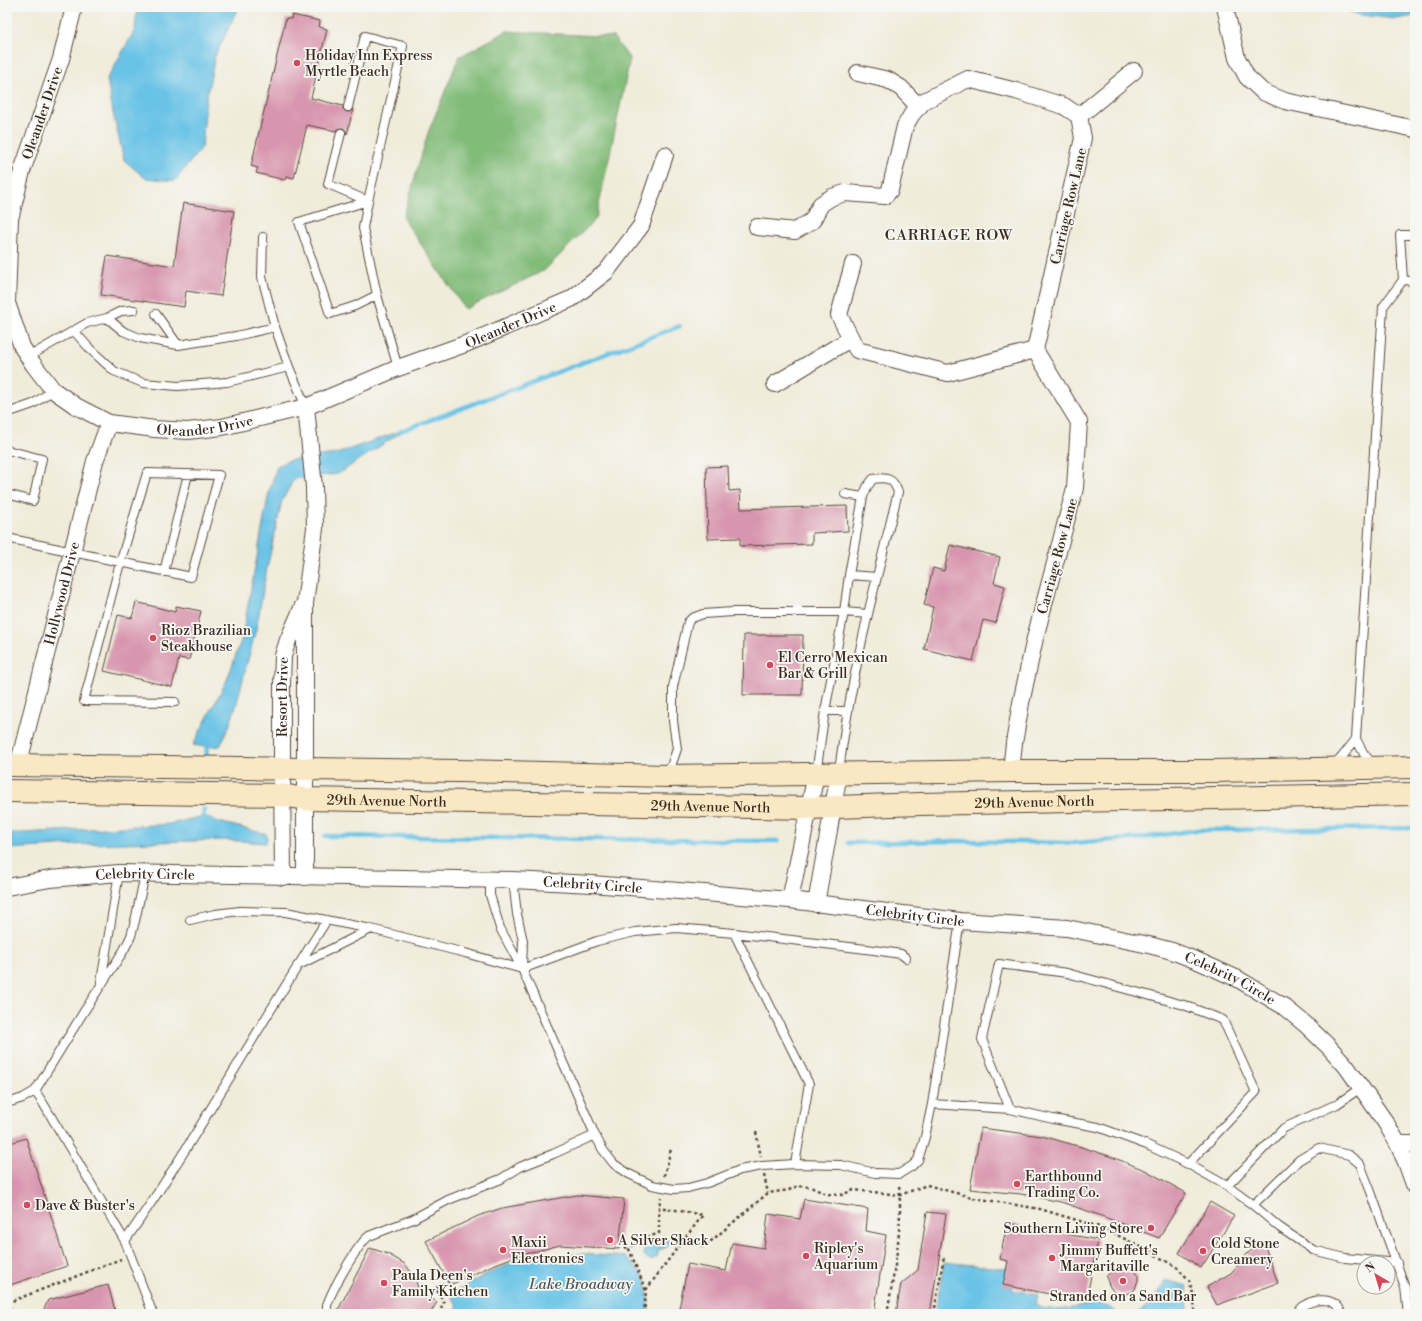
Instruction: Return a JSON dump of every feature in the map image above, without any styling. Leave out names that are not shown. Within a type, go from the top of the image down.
[{"type":"main road","name":"29th Avenue North","points":[[13,765],[282,768],[668,776],[1010,771],[1213,771],[1415,767]]},
{"type":"main road","name":"29th Avenue North","points":[[7,791],[282,795],[304,799],[809,808],[928,804],[1415,794]]},
{"type":"street","name":"Oleander Drive","points":[[74,7],[61,59],[22,171],[10,219],[7,302],[22,347],[53,390],[76,406],[109,423],[155,429],[188,431],[222,427],[306,407],[398,368],[468,343],[571,299],[606,272],[641,226],[666,154]]},
{"type":"street","points":[[1225,7],[1237,58],[1247,78],[1263,92],[1285,101],[1415,129]]},
{"type":"street","points":[[758,227],[795,231],[812,221],[821,204],[832,197],[845,193],[885,196],[890,190],[906,126],[912,114],[924,100],[968,80],[1016,91],[1064,106],[1078,116],[1134,71]]},
{"type":"street","points":[[858,73],[888,80],[901,88],[918,107]]},
{"type":"street","name":"Carriage Row Lane","points":[[1010,771],[1021,703],[1035,638],[1075,488],[1080,422],[1035,350],[1082,138],[1078,116]]},
{"type":"street","points":[[853,264],[839,315],[857,350],[948,373],[1035,350]]},
{"type":"street","points":[[775,384],[850,339]]},
{"type":"street","name":"Resort Drive","points":[[304,799],[305,603],[315,528],[314,487],[306,407]]},
{"type":"street","name":"Hollywood Drive","points":[[13,765],[72,551],[95,461],[109,423]]},
{"type":"street","name":"Resort Drive","points":[[282,795],[282,683],[284,656],[288,640],[305,603]]},
{"type":"street","points":[[816,904],[839,773]]},
{"type":"street","points":[[790,900],[816,774]]},
{"type":"street","points":[[282,795],[283,877]]},
{"type":"street","points":[[304,799],[305,877]]},
{"type":"street","name":"Celebrity Circle","points":[[7,887],[50,879],[119,873],[513,880],[592,884],[790,900],[960,921],[1067,928],[1149,945],[1172,951],[1217,968],[1283,1006],[1305,1024],[1329,1047],[1362,1087],[1411,1163],[1415,1187]]},
{"type":"street","points":[[1398,1144],[1415,1144]]},
{"type":"lane","points":[[348,107],[365,36],[403,46],[363,228],[377,295],[398,368]]},
{"type":"lane","points":[[341,133],[328,184],[368,201]]},
{"type":"lane","points":[[368,201],[300,222],[330,314],[355,306],[377,295]]},
{"type":"lane","points":[[1376,768],[1364,754],[1356,739],[1383,307],[1403,280],[1400,235],[1415,235]]},
{"type":"lane","points":[[263,237],[262,277],[275,327],[289,367],[306,407]]},
{"type":"lane","points":[[1403,280],[1415,281]]},
{"type":"lane","points":[[28,357],[87,323],[107,318],[121,311],[134,310]]},
{"type":"lane","points":[[156,314],[178,345]]},
{"type":"lane","points":[[107,318],[123,331],[140,338],[178,345],[236,336],[275,327]]},
{"type":"lane","points":[[74,331],[90,349],[114,371],[143,383],[178,386],[227,382],[289,367]]},
{"type":"lane","points":[[7,413],[33,404],[53,390]]},
{"type":"lane","points":[[7,450],[42,459],[33,501],[7,494]]},
{"type":"lane","points":[[7,538],[72,551],[120,563],[191,577],[219,475],[147,472],[120,563],[84,701],[175,702]]},
{"type":"lane","points":[[164,572],[188,474]]},
{"type":"lane","points":[[816,774],[825,711],[844,612],[863,497],[867,487],[873,479],[882,478],[890,480],[895,484],[898,492],[868,614],[847,711],[839,773]]},
{"type":"lane","points":[[845,494],[863,497]]},
{"type":"lane","points":[[849,575],[877,577]]},
{"type":"lane","points":[[668,776],[677,749],[673,721],[673,687],[688,622],[692,618],[703,614],[733,612],[844,612],[868,614]]},
{"type":"lane","points":[[825,711],[847,711]]},
{"type":"lane","points":[[1328,769],[1342,757],[1356,739]]},
{"type":"lane","points":[[100,987],[119,873]]},
{"type":"lane","points":[[7,1103],[23,1098],[35,1091],[124,950],[131,936],[143,889],[145,874]]},
{"type":"lane","points":[[490,880],[490,896],[500,928],[522,969],[603,1150],[614,1164],[629,1174],[652,1185],[674,1189],[688,1188],[740,1170],[762,1166],[795,1164],[841,1165],[876,1173],[899,1174],[912,1166],[918,1160],[925,1137],[932,1104],[960,921]]},
{"type":"lane","points":[[513,880],[517,914],[523,941],[522,969]]},
{"type":"lane","points":[[190,920],[215,914],[240,911],[286,912],[371,929],[522,969],[597,941],[635,932],[676,928],[734,933],[874,950],[901,954],[906,958]]},
{"type":"lane","points":[[125,1241],[148,1208],[200,1126],[296,967],[327,920]]},
{"type":"lane","points":[[296,967],[371,929]]},
{"type":"lane","points":[[734,933],[809,1084],[795,1164]]},
{"type":"lane","points":[[1010,1109],[982,1040],[999,964],[1067,973],[1184,1005],[1224,1020],[1256,1092],[1188,1164]]},
{"type":"lane","points":[[1227,1186],[1284,1128],[1337,1104],[1362,1087]]},
{"type":"lane","points":[[35,1091],[60,1130],[125,1241],[153,1314]]},
{"type":"lane","points":[[932,1104],[1010,1109],[1098,1126],[1147,1144],[1188,1164],[1227,1186],[1279,1227],[1313,1250],[1345,1258],[1397,1263]]},
{"type":"lane","points":[[327,1314],[327,1306],[333,1291],[358,1248],[369,1236],[375,1232],[413,1219],[448,1200],[501,1179],[520,1167],[553,1154],[595,1134]]},
{"type":"lane","points":[[1253,1205],[1298,1160],[1320,1148],[1349,1155],[1360,1164],[1397,1263],[1405,1287],[1408,1314]]},
{"type":"lane","points":[[1298,1314],[1300,1308],[1309,1302],[1322,1300],[1334,1303],[1339,1308],[1341,1314]]},
{"type":"path","points":[[629,1249],[636,1242],[659,1233],[659,1207],[671,1150]]},
{"type":"path","points":[[887,1314],[897,1249],[900,1195],[899,1174]]},
{"type":"path","points":[[684,1239],[704,1247],[768,1193],[789,1190],[798,1186],[811,1187],[826,1194],[841,1195],[854,1190],[900,1195],[927,1185],[974,1198],[1040,1209],[1103,1228],[1147,1250],[1178,1268],[1189,1280],[1194,1297],[1195,1314]]},
{"type":"path","points":[[646,1290],[703,1215],[659,1207]]},
{"type":"path","points":[[619,1244],[629,1249],[646,1290],[644,1314]]},
{"type":"path","points":[[12,1314],[8,1302],[131,1255]]},
{"type":"path","points":[[934,1314],[944,1256]]},
{"type":"path","points":[[438,1314],[444,1303],[436,1288],[448,1281]]},
{"type":"green space","points":[[507,31],[613,37],[630,59],[596,219],[545,270],[465,309],[403,218],[428,133],[459,57]]},
{"type":"water","points":[[137,7],[240,7],[235,14],[215,56],[206,100],[202,147],[175,181],[145,178],[124,160],[113,113],[107,79],[135,30]]},
{"type":"water","points":[[1342,7],[1415,7],[1415,16],[1396,19],[1353,14]]},
{"type":"water","points":[[406,429],[338,474],[294,479],[282,501],[267,568],[257,625],[229,727],[220,746],[207,747],[193,745],[227,680],[242,638],[269,492],[277,466],[290,460],[336,454]]},
{"type":"water","points":[[204,816],[219,822],[266,834],[266,843],[225,840],[90,844],[7,849],[7,834],[170,824]]},
{"type":"water","points":[[663,1236],[667,1239],[669,1244],[667,1247],[659,1250],[656,1257],[652,1260],[645,1257],[643,1254],[645,1247],[651,1244],[656,1245]]},
{"type":"water","name":"Lake Broadway","points":[[583,1254],[626,1257],[646,1278],[649,1314],[459,1314],[455,1312],[458,1306],[450,1295],[494,1271],[510,1264],[528,1259],[555,1255]]},
{"type":"water","points":[[944,1262],[1000,1268],[1013,1267],[1012,1290],[1039,1294],[1035,1304],[1041,1308],[1059,1310],[1090,1305],[1099,1301],[1119,1314],[935,1314]]},
{"type":"water","points":[[1165,1280],[1187,1286],[1188,1314],[1133,1314],[1149,1306],[1157,1296]]},
{"type":"building","name":"Holiday Inn Express Myrtle Beach","points":[[292,15],[320,21],[319,27],[327,29],[311,98],[343,106],[343,109],[346,112],[350,112],[353,109],[347,134],[345,129],[342,128],[337,129],[336,131],[307,125],[294,178],[286,176],[285,180],[256,173],[258,168],[251,166],[286,18],[291,19]]},
{"type":"building","points":[[183,203],[234,211],[221,296],[186,291],[184,307],[101,295],[107,256],[174,266]]},
{"type":"building","points":[[728,466],[729,491],[740,490],[741,509],[847,506],[848,531],[812,533],[812,544],[740,546],[740,538],[708,539],[706,467]]},
{"type":"building","points":[[950,545],[1000,557],[994,583],[1005,586],[996,623],[983,620],[973,661],[924,649],[933,607],[924,605],[933,568],[944,571]]},
{"type":"building","name":"Rioz Brazilian Steakhouse","points":[[136,602],[175,612],[176,606],[201,611],[189,660],[179,658],[172,687],[104,671],[118,615],[132,618]]},
{"type":"building","points":[[744,635],[803,635],[802,695],[743,695]]},
{"type":"building","points":[[981,1128],[1042,1136],[1078,1146],[1112,1157],[1147,1171],[1186,1193],[1159,1238],[1061,1202],[1021,1194],[970,1189]]},
{"type":"building","name":"Dave & Buster's","points":[[26,1138],[67,1266],[7,1286],[7,1144]]},
{"type":"building","points":[[577,1195],[624,1199],[619,1249],[560,1245],[514,1257],[450,1285],[426,1241],[478,1216],[502,1208]]},
{"type":"building","name":"Ripley's Aquarium","points":[[804,1199],[868,1209],[866,1231],[886,1235],[874,1314],[678,1314],[688,1264],[726,1271],[732,1243],[764,1248],[768,1214],[800,1219]]},
{"type":"building","points":[[1210,1202],[1234,1216],[1201,1268],[1179,1253]]},
{"type":"building","points":[[927,1212],[946,1214],[930,1314],[896,1314],[901,1284],[918,1270]]},
{"type":"building","points":[[1007,1223],[1098,1240],[1086,1301],[1003,1285],[1008,1261],[1000,1259]]},
{"type":"building","points":[[1263,1241],[1278,1283],[1217,1305],[1207,1287],[1231,1273],[1248,1253]]},
{"type":"building","name":"Paula Deen's Family Kitchen","points":[[370,1248],[388,1254],[405,1264],[414,1276],[419,1290],[437,1302],[430,1314],[336,1314]]},
{"type":"building","points":[[1122,1265],[1132,1267],[1138,1275],[1138,1280],[1135,1289],[1132,1292],[1122,1295],[1113,1291],[1106,1277],[1113,1269]]},
{"type":"building","points":[[108,1285],[116,1314],[42,1314],[48,1300]]},
{"type":"waterway","points":[[401,431],[680,326]]},
{"type":"waterway","points":[[206,761],[209,741]]},
{"type":"waterway","points":[[203,821],[204,809]]},
{"type":"waterway","points":[[848,843],[959,841],[1072,843],[1142,838],[1196,830],[1415,828]]},
{"type":"waterway","points":[[325,836],[778,841]]},
{"type":"place","name":"Holiday Inn Express Myrtle Beach","points":[[297,63]]},
{"type":"place","name":"Rioz Brazilian Steakhouse","points":[[153,638]]},
{"type":"place","name":"El Cerro Mexican Bar & Grill","points":[[770,665]]},
{"type":"place","name":"Earthbound Trading Co.","points":[[1017,1184]]},
{"type":"place","name":"Dave & Buster's","points":[[27,1205]]},
{"type":"place","name":"Southern Living Store","points":[[1151,1228]]},
{"type":"place","name":"A Silver Shack","points":[[610,1240]]},
{"type":"place","name":"Maxii Electronics","points":[[503,1250]]},
{"type":"place","name":"Cold Stone Creamery","points":[[1203,1251]]},
{"type":"place","name":"Ripley's Aquarium","points":[[806,1256]]},
{"type":"place","name":"Jimmy Buffett's Margaritaville","points":[[1052,1258]]},
{"type":"place","name":"Stranded on a Sand Bar","points":[[1123,1281]]},
{"type":"place","name":"Paula Deen's Family Kitchen","points":[[384,1283]]},
{"type":"district","name":"CARRIAGE ROW","points":[[949,235]]}]
